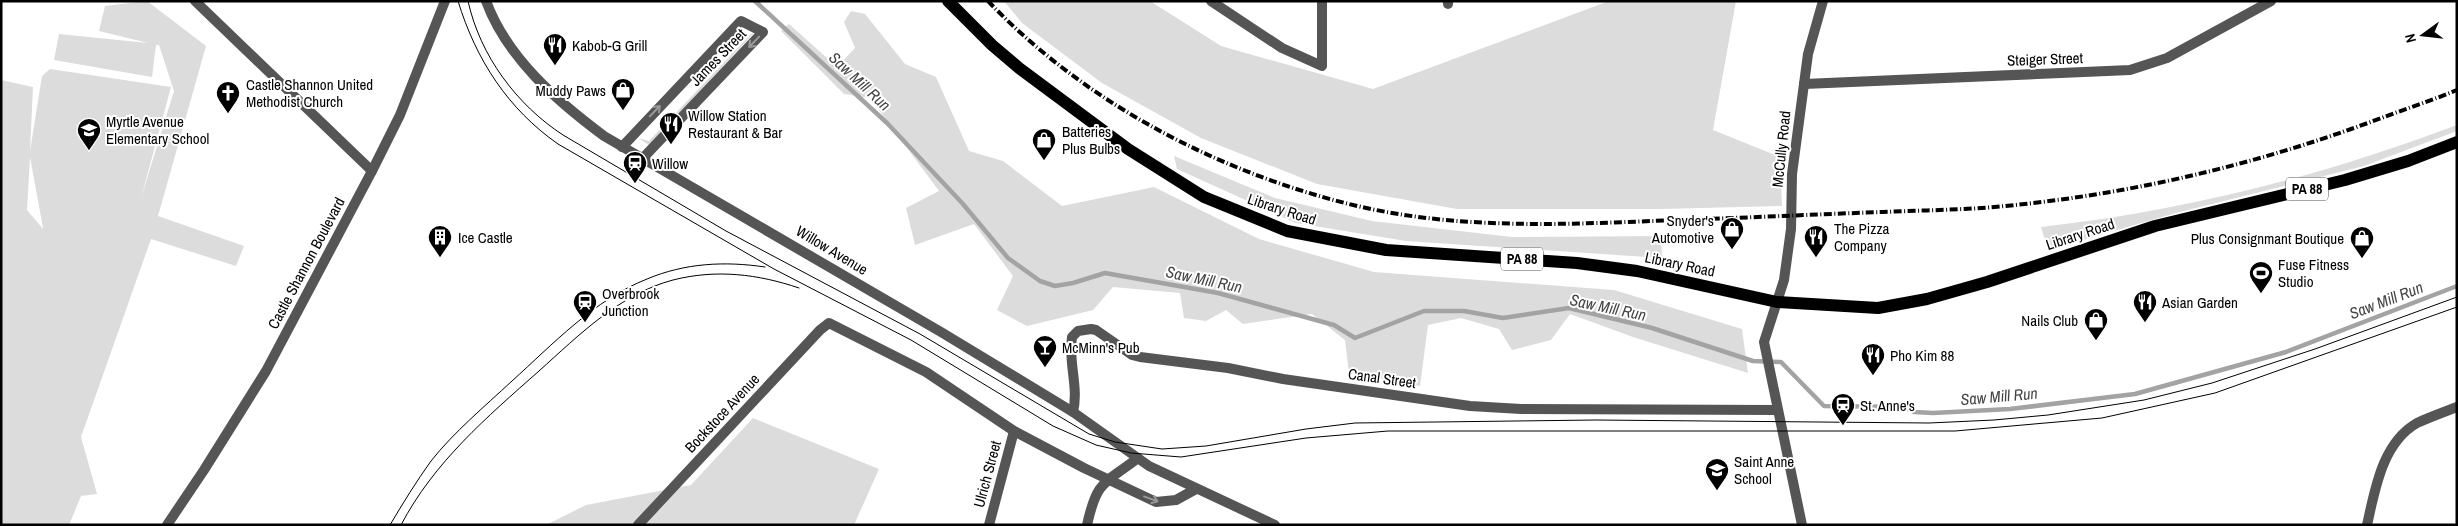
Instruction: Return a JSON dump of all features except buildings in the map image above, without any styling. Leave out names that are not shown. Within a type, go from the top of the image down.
[{"type":"main road","name":"Library Road","points":[[948,1],[992,45],[1019,68],[1128,149],[1204,197],[1287,231],[1386,250],[1578,263],[1637,271],[1777,302],[1878,308],[1927,299],[1987,282],[2155,226],[2346,180],[2408,161],[2457,142]]},
{"type":"street","points":[[195,1],[372,171]]},
{"type":"street","name":"Castle Shannon Boulevard","points":[[167,525],[204,470],[266,370],[372,171],[400,115],[445,1]]},
{"type":"street","name":"Willow Avenue","points":[[486,1],[498,26],[529,70],[579,117],[622,147],[850,278],[1073,412],[1138,458],[1196,489],[1274,525]]},
{"type":"street","points":[[1211,1],[1282,48],[1322,66],[1322,1]]},
{"type":"street","name":"McCully Road","points":[[1777,410],[1764,342],[1784,280],[1791,229],[1792,174],[1808,54],[1822,1]]},
{"type":"street","name":"Steiger Street","points":[[1804,84],[2130,70],[2167,58],[2271,1]]},
{"type":"street","name":"James Street","points":[[622,147],[741,21],[763,32],[642,159]]},
{"type":"street","name":"Bockstoce Avenue","points":[[638,525],[820,330],[829,323],[926,372],[1014,430]]},
{"type":"street","name":"Canal Street","points":[[1073,412],[1076,394],[1071,354],[1072,337],[1078,331],[1087,329],[1096,330],[1125,351],[1140,357],[1228,368],[1283,379],[1470,406],[1521,409],[1777,410]]},
{"type":"street","points":[[2367,525],[2377,482],[2386,458],[2398,440],[2416,424],[2457,407]]},
{"type":"street","points":[[1777,410],[1802,525]]},
{"type":"street","points":[[1014,430],[1156,502],[1176,500],[1196,489]]},
{"type":"street","name":"Ulrich Street","points":[[989,525],[1014,430]]},
{"type":"street","points":[[1087,525],[1093,498],[1108,479],[1138,458]]},
{"type":"shaded area","points":[[147,1],[206,46],[158,216],[244,246],[236,266],[151,239],[81,437],[97,494],[81,496],[69,525],[1,525],[1,80],[33,87],[30,151],[42,76],[50,69],[171,87],[141,198],[174,91],[159,45],[156,45],[152,77],[54,60],[59,34],[148,43],[99,31],[105,6]],"holes":[[[30,157],[43,229],[27,210]]]},
{"type":"shaded area","points":[[1004,1],[1150,1],[1221,46],[1373,89],[1609,1],[1736,1],[1713,130],[1780,157],[1782,206],[1661,209],[1457,209],[1317,184],[1201,138],[1102,83],[1022,23]]},
{"type":"shaded area","points":[[851,11],[865,14],[905,64],[936,77],[969,151],[1003,161],[1062,206],[1154,187],[1259,239],[1374,272],[1614,290],[1742,329],[1748,373],[1633,337],[1570,314],[1551,340],[1512,350],[1499,329],[1461,318],[1428,325],[1420,386],[1349,373],[1345,340],[1312,314],[1243,324],[1226,310],[1206,321],[1184,318],[1180,293],[1113,287],[1093,310],[1027,326],[997,310],[1013,276],[974,224],[915,245],[906,208],[939,191],[870,98],[844,94],[781,31],[789,24],[837,67],[855,48],[844,22]]},
{"type":"shaded area","points":[[752,33],[649,145],[638,138],[649,141]]},
{"type":"shaded area","points":[[2457,125],[2457,131],[2364,166],[2176,213],[2048,250],[2041,227],[2147,211],[2252,189],[2355,160]]},
{"type":"shaded area","points":[[1174,156],[1275,198],[1372,221],[1512,237],[1661,236],[1662,258],[1406,241],[1296,223],[1177,169]]},
{"type":"shaded area","points":[[753,418],[879,469],[854,525],[546,525],[586,505],[691,485]]},
{"type":"waterway","name":"Saw Mill Run","points":[[755,1],[887,123],[963,204],[1008,258],[1040,281],[1055,286],[1073,283],[1105,273],[1218,293],[1334,325],[1355,338],[1424,311],[1464,311],[1503,318],[1569,308],[1652,328],[1753,361],[1781,362],[1824,406],[1904,407],[1914,412],[1933,413],[2010,409],[2135,394],[2286,352],[2457,286]]},
{"type":"tram line","points":[[458,1],[474,43],[496,82],[524,115],[558,144],[774,269],[911,340],[1053,426],[1096,445],[1131,453],[1181,457],[1306,438],[1388,431],[1955,431],[2102,418],[2215,393],[2457,307]]},
{"type":"tram line","points":[[468,1],[481,41],[503,77],[530,109],[563,135],[726,231],[920,334],[1089,434],[1115,442],[1162,449],[1206,446],[1306,429],[1355,423],[1596,420],[1929,423],[2048,415],[2144,400],[2212,383],[2315,349],[2457,297]]},
{"type":"tram line","points":[[390,525],[425,469],[449,440],[559,338],[609,299],[647,279],[690,267],[720,264],[765,267]]},
{"type":"tram line","points":[[401,525],[429,481],[481,423],[585,330],[618,305],[654,286],[673,280],[705,275],[752,276],[799,288]]},
{"type":"railway","points":[[988,1],[1066,71],[1109,101],[1155,128],[1202,152],[1250,173],[1299,190],[1349,204],[1393,213],[1482,223],[1571,224],[1949,210],[1999,207],[2062,199],[2156,183],[2248,161],[2339,133],[2457,90]]},
{"type":"place","name":"Kabob-G Grill","points":[[555,66]]},
{"type":"place","name":"Muddy Paws","points":[[623,111]]},
{"type":"place","name":"Castle Shannon United Methodist Church","points":[[228,114]]},
{"type":"place","name":"Willow Station Restaurant & Bar","points":[[671,145]]},
{"type":"place","name":"Myrtle Avenue Elementary School","points":[[89,151]]},
{"type":"place","name":"Batteries Plus Bulbs","points":[[1044,161]]},
{"type":"place","name":"Willow","points":[[635,184]]},
{"type":"place","name":"Snyder's Automotive","points":[[1732,250]]},
{"type":"place","name":"Ice Castle","points":[[440,258]]},
{"type":"place","name":"The Pizza Company","points":[[1816,258]]},
{"type":"place","name":"Plus Consignmant Boutique","points":[[2362,259]]},
{"type":"place","name":"Fuse Fitness Studio","points":[[2261,294]]},
{"type":"place","name":"Overbrook Junction","points":[[585,323]]},
{"type":"place","name":"Asian Garden","points":[[2145,323]]},
{"type":"place","name":"Nails Club","points":[[2096,341]]},
{"type":"place","name":"McMinn's Pub","points":[[1045,368]]},
{"type":"place","name":"Pho Kim 88","points":[[1873,376]]},
{"type":"place","name":"St. Anne's","points":[[1843,426]]},
{"type":"place","name":"Saint Anne School","points":[[1717,491]]}]
